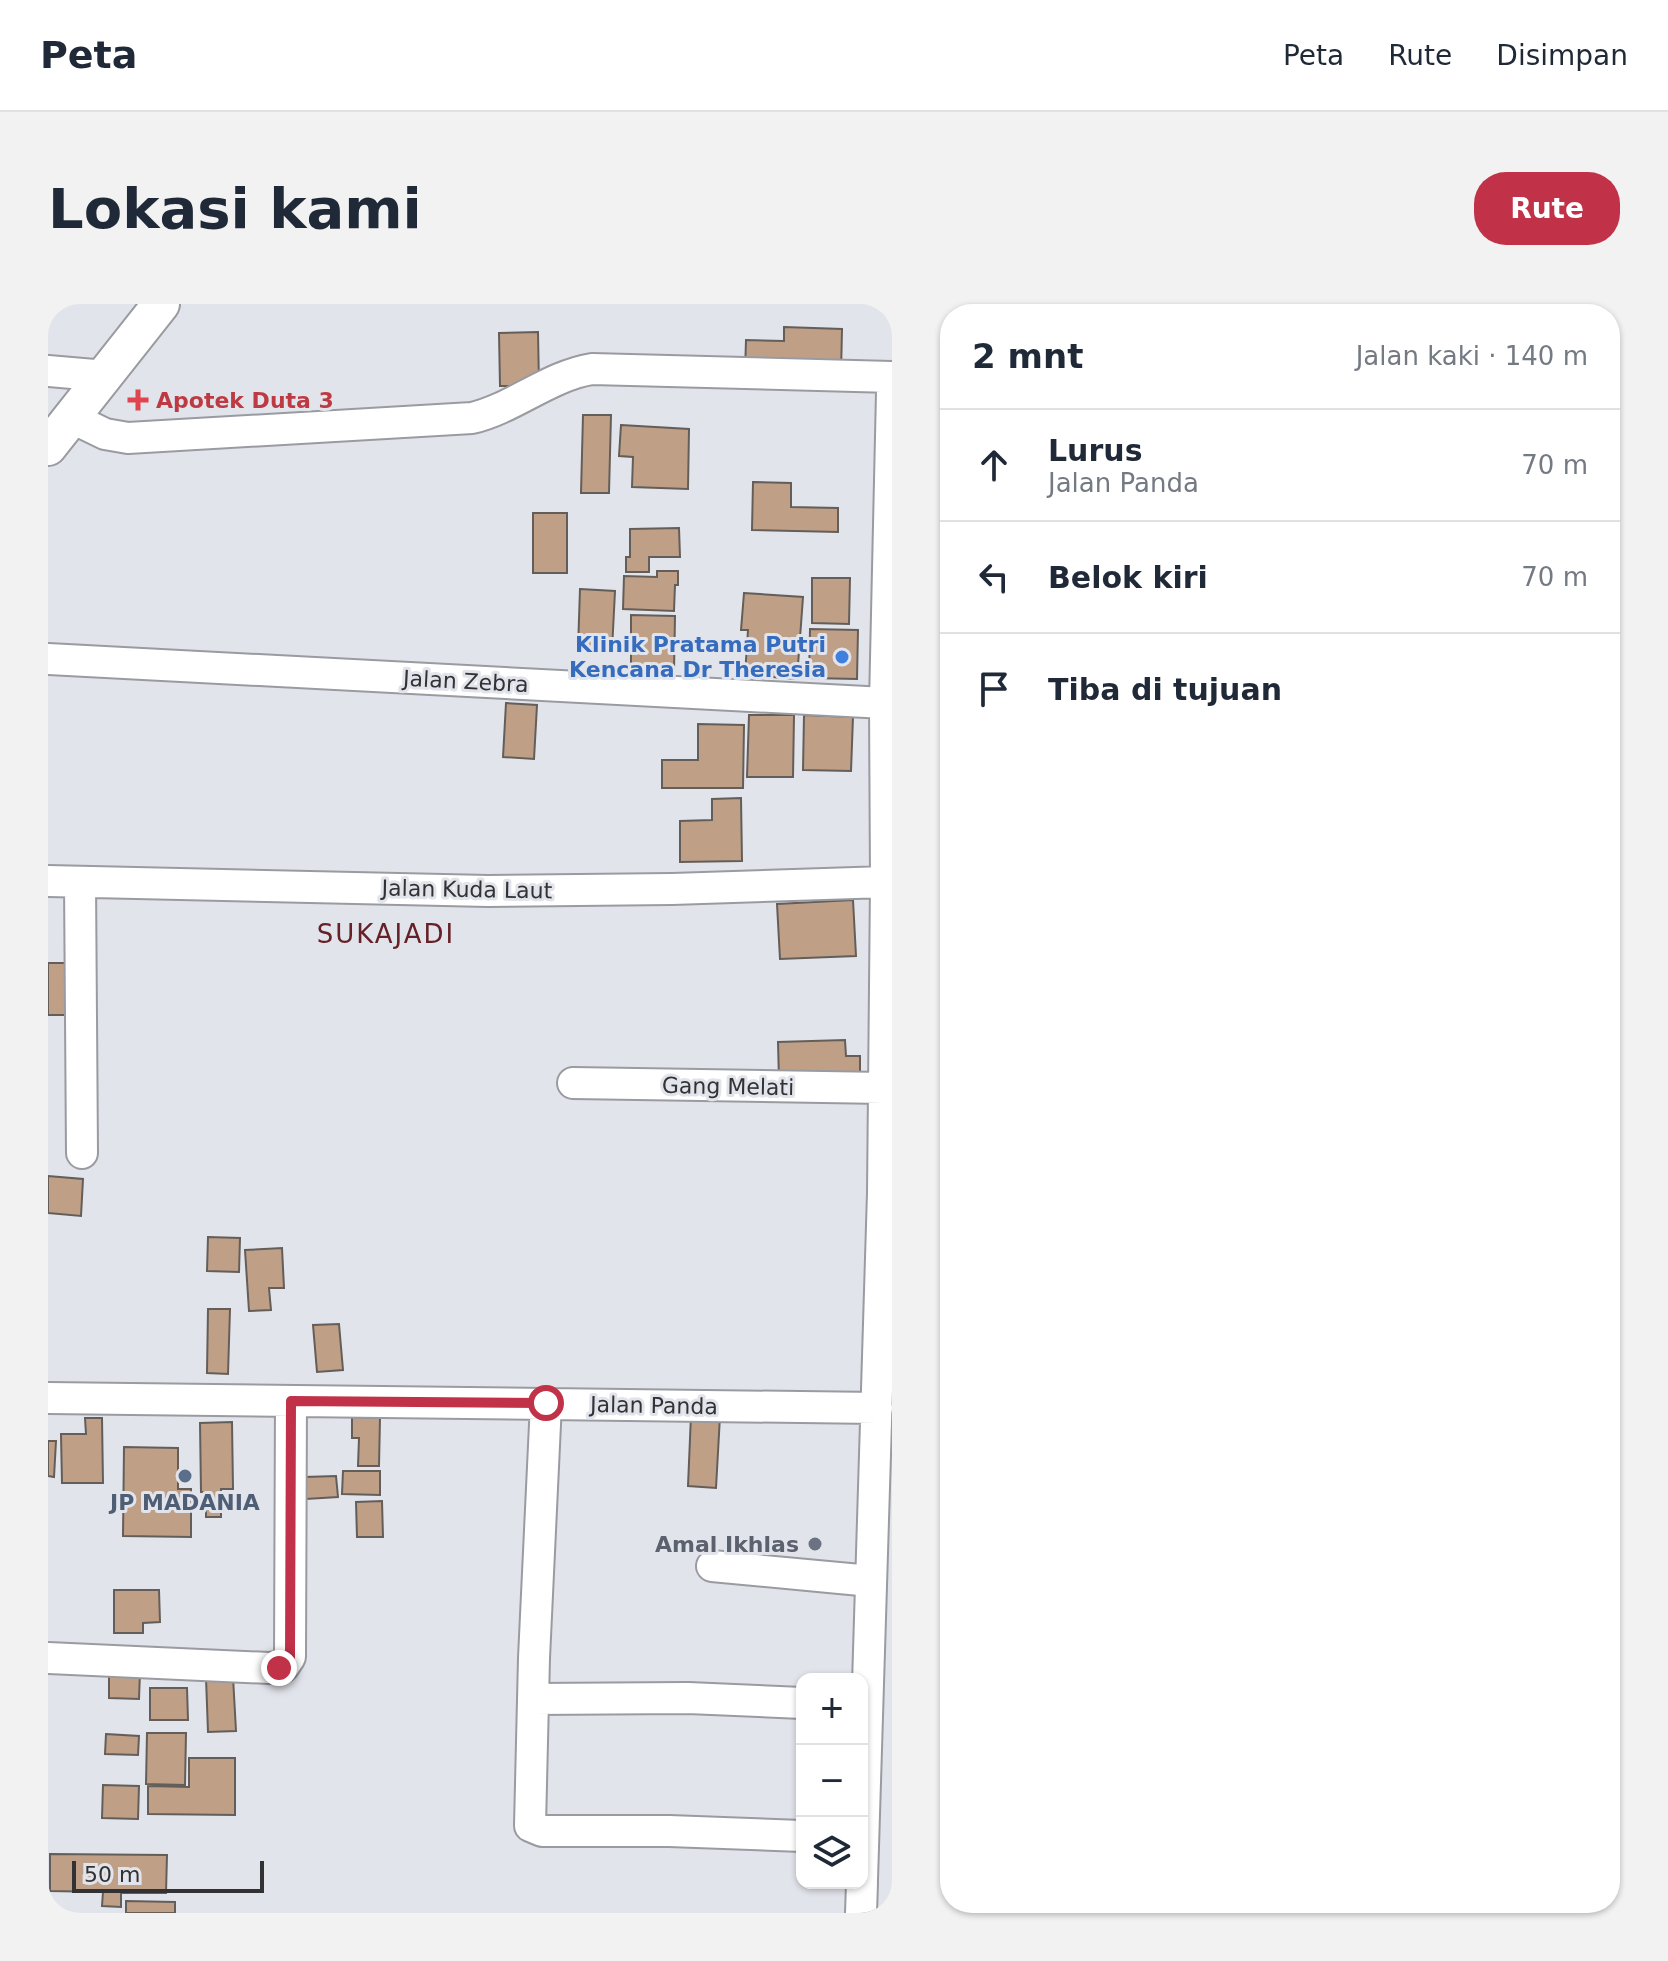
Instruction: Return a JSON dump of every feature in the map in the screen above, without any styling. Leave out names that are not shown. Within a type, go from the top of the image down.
[{"type":"main road","points":[[48,447],[161,304]]},
{"type":"street","points":[[72,418],[105,434],[128,438],[472,418],[502,408],[570,374],[592,369],[892,377]]},
{"type":"street","points":[[48,371],[106,376]]},
{"type":"street","points":[[867,1673],[871,1581],[884,1445],[877,1408],[887,1194],[884,1088],[888,875],[885,703],[892,392]]},
{"type":"street","name":"Jalan Zebra","points":[[48,659],[885,703]]},
{"type":"street","name":"Jalan Kuda Laut","points":[[48,881],[488,891],[672,889],[888,875]]},
{"type":"street","points":[[80,882],[82,1153]]},
{"type":"street","name":"Gang Melati","points":[[573,1083],[884,1088]]},
{"type":"street","name":"Jalan Panda","points":[[48,1398],[877,1408]]},
{"type":"street","points":[[48,1658],[269,1668],[284,1666],[290,1657],[291,1401]]},
{"type":"street","points":[[546,1403],[530,1826],[535,1829],[796,1836]]},
{"type":"street","points":[[712,1566],[871,1581]]},
{"type":"street","points":[[533,1699],[688,1698],[796,1703]]},
{"type":"street","points":[[863,1817],[864,1745]]},
{"type":"street","points":[[861,1913],[862,1889]]},
{"type":"building","points":[[784,327],[842,329],[841,374],[745,371],[746,340],[784,341]]},
{"type":"building","points":[[538,332],[539,386],[500,386],[499,333]]},
{"type":"building","points":[[583,415],[611,415],[609,493],[581,493]]},
{"type":"building","points":[[621,425],[689,429],[688,489],[632,487],[633,457],[619,456]]},
{"type":"building","points":[[753,482],[791,483],[791,507],[838,508],[838,532],[752,530]]},
{"type":"building","points":[[533,513],[567,513],[567,573],[533,573]]},
{"type":"building","points":[[679,528],[680,557],[649,557],[649,572],[626,572],[626,557],[630,557],[630,529]]},
{"type":"building","points":[[657,571],[678,571],[674,611],[623,609],[624,576],[657,577]]},
{"type":"building","points":[[812,578],[850,578],[849,624],[812,623]]},
{"type":"building","points":[[580,589],[615,591],[612,650],[578,649]]},
{"type":"building","points":[[744,593],[803,597],[797,679],[745,675],[748,630],[741,630]]},
{"type":"building","points":[[631,615],[675,616],[674,672],[665,672],[665,684],[631,684]]},
{"type":"building","points":[[810,629],[858,630],[857,679],[809,678]]},
{"type":"building","points":[[506,703],[537,705],[534,759],[503,757]]},
{"type":"building","points":[[749,715],[794,715],[793,777],[747,777]]},
{"type":"building","points":[[804,715],[853,717],[851,771],[803,770]]},
{"type":"building","points":[[698,724],[744,725],[743,788],[662,788],[662,760],[698,760]]},
{"type":"building","points":[[741,798],[742,861],[680,862],[680,821],[712,820],[712,799]]},
{"type":"building","points":[[853,900],[856,956],[780,959],[777,904]]},
{"type":"building","points":[[48,963],[80,963],[78,1015],[48,1015]]},
{"type":"building","points":[[845,1040],[846,1056],[860,1056],[860,1079],[779,1081],[778,1042]]},
{"type":"building","points":[[48,1176],[83,1179],[81,1216],[48,1213]]},
{"type":"building","points":[[208,1237],[240,1238],[239,1272],[207,1271]]},
{"type":"building","points":[[282,1248],[284,1288],[269,1288],[271,1310],[249,1311],[245,1250]]},
{"type":"building","points":[[208,1309],[230,1309],[228,1374],[207,1373]]},
{"type":"building","points":[[339,1324],[343,1370],[317,1372],[313,1325]]},
{"type":"building","points":[[691,1415],[720,1416],[716,1488],[688,1486]]},
{"type":"building","points":[[352,1417],[380,1418],[379,1466],[358,1466],[359,1438],[352,1438]]},
{"type":"building","points":[[85,1418],[102,1418],[103,1483],[62,1483],[61,1434],[86,1434]]},
{"type":"building","points":[[232,1422],[233,1489],[221,1489],[221,1517],[206,1517],[206,1492],[201,1492],[200,1423]]},
{"type":"building","points":[[48,1441],[56,1441],[54,1477],[48,1476]]},
{"type":"building","points":[[124,1447],[178,1448],[178,1489],[191,1489],[191,1537],[123,1536]]},
{"type":"building","points":[[343,1471],[380,1471],[380,1495],[342,1494]]},
{"type":"building","points":[[336,1476],[338,1497],[306,1499],[304,1477]]},
{"type":"building","points":[[382,1501],[383,1537],[357,1537],[356,1502]]},
{"type":"building","points":[[114,1590],[159,1590],[160,1622],[143,1623],[143,1633],[114,1633]]},
{"type":"building","points":[[109,1672],[140,1672],[139,1699],[109,1698]]},
{"type":"building","points":[[233,1677],[236,1731],[208,1732],[206,1678]]},
{"type":"building","points":[[150,1688],[187,1688],[188,1720],[150,1720]]},
{"type":"building","points":[[147,1733],[186,1733],[185,1785],[146,1784]]},
{"type":"building","points":[[106,1734],[139,1736],[138,1755],[105,1754]]},
{"type":"building","points":[[189,1758],[235,1758],[235,1815],[148,1814],[148,1786],[189,1787]]},
{"type":"building","points":[[103,1785],[139,1786],[138,1819],[102,1818]]},
{"type":"building","points":[[50,1854],[167,1855],[166,1893],[121,1893],[121,1907],[102,1906],[103,1892],[50,1891]]},
{"type":"building","points":[[126,1901],[175,1902],[175,1913],[126,1913]]},
{"type":"place","name":"Apotek Duta 3","points":[[138,400]]},
{"type":"place","name":"Klinik Pratama Putri Kencana Dr Theresia","points":[[842,657]]},
{"type":"place","name":"JP MADANIA","points":[[185,1476]]},
{"type":"place","name":"Amal Ikhlas","points":[[815,1544]]},
{"type":"district","name":"SUKAJADI","points":[[386,934]]},
{"type":"route","points":[[279,1668],[290,1657],[291,1401],[546,1403]]}]
